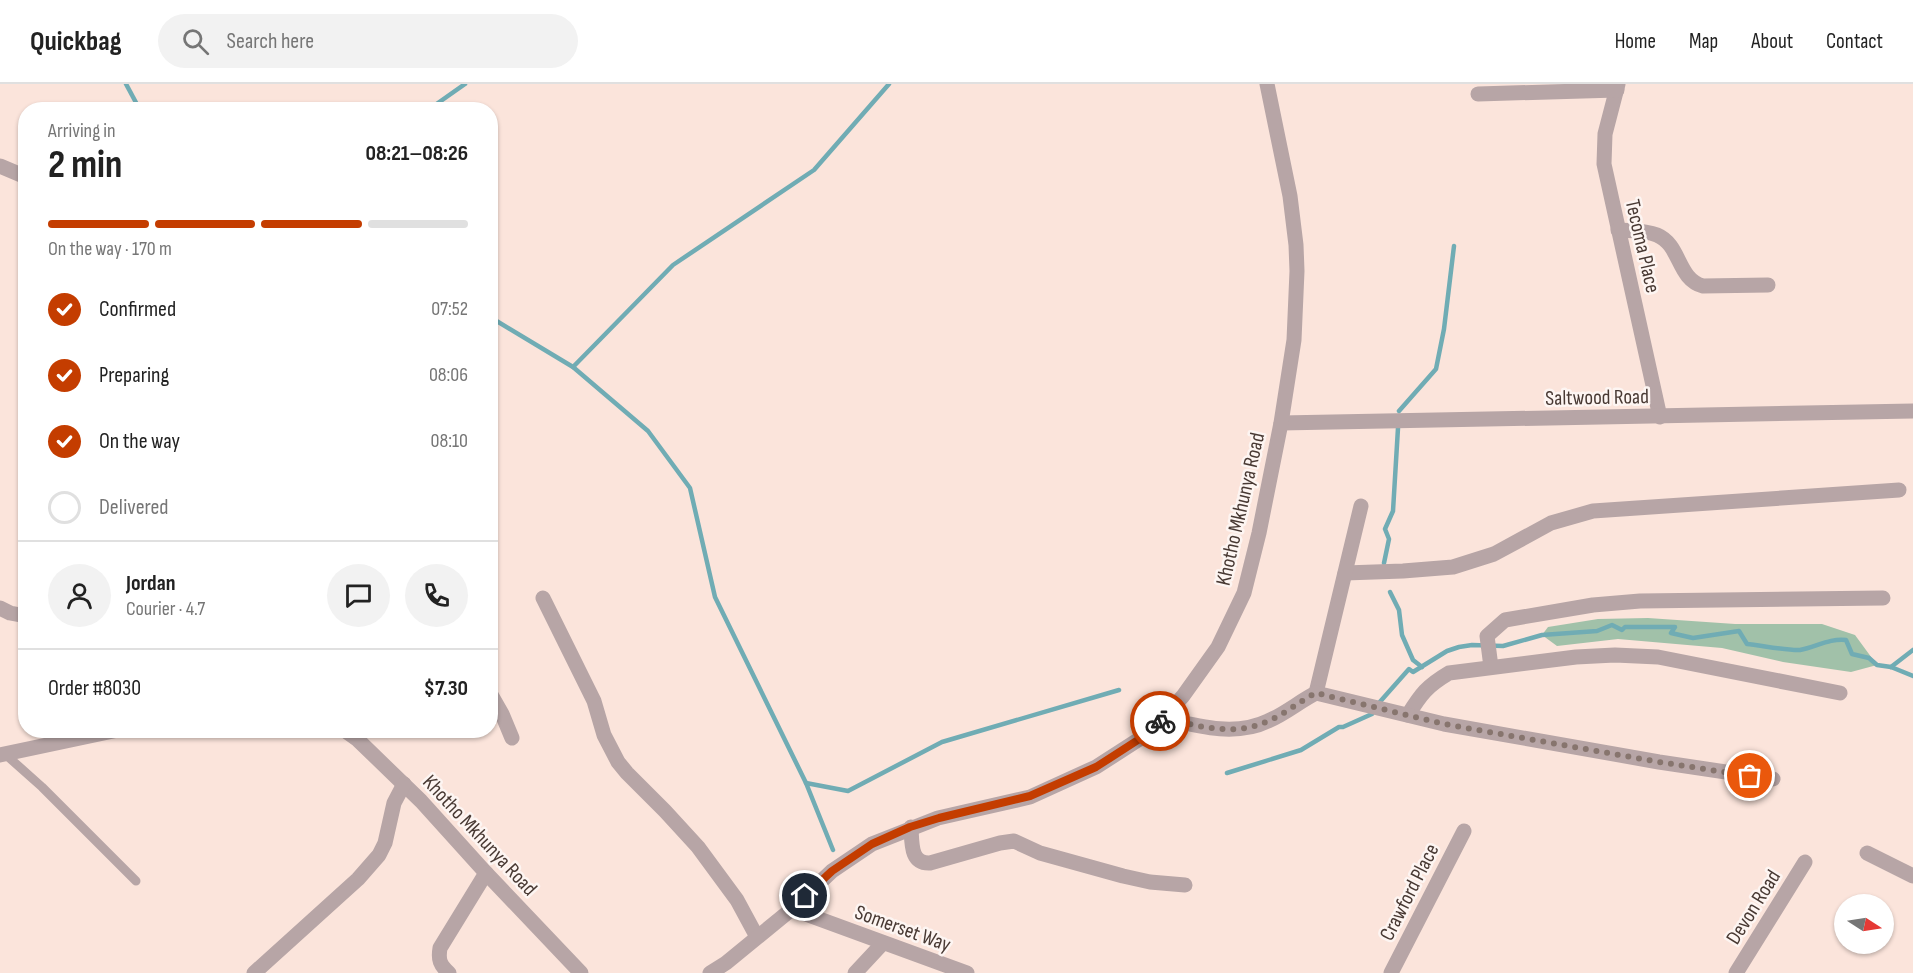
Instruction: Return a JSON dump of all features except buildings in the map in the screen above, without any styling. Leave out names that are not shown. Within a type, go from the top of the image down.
[{"type":"street","name":"Khotho Mkhunya Road","points":[[710,973],[726,963],[792,909],[832,871],[872,844],[910,827],[939,818],[1030,796],[1096,767],[1141,738],[1163,718],[1200,675],[1218,647],[1244,593],[1259,534],[1281,423],[1294,340],[1297,271],[1290,196],[1267,84]]},
{"type":"street","points":[[1478,94],[1618,87]]},
{"type":"street","name":"Tecoma Place","points":[[1618,87],[1605,134],[1604,164],[1660,417]]},
{"type":"street","points":[[0,166],[18,174]]},
{"type":"street","points":[[1618,230],[1650,232],[1667,241],[1685,275],[1695,284],[1702,286],[1768,285]]},
{"type":"street","name":"Saltwood Road","points":[[1281,423],[1913,411]]},
{"type":"street","points":[[1345,573],[1453,567],[1494,554],[1551,523],[1593,511],[1899,490]]},
{"type":"street","points":[[1316,693],[1361,507]]},
{"type":"street","points":[[543,598],[594,701],[604,735],[618,762],[698,847],[737,900],[757,937]]},
{"type":"street","points":[[1490,661],[1487,636],[1505,620],[1593,605],[1640,601],[1883,598]]},
{"type":"street","points":[[0,608],[18,614]]},
{"type":"street","points":[[1408,715],[1432,683],[1449,673],[1490,661],[1615,655],[1658,657],[1840,693]]},
{"type":"street","points":[[1163,718],[1208,729],[1239,729],[1268,722],[1316,693],[1444,724],[1659,762],[1773,779]]},
{"type":"street","points":[[498,707],[512,738]]},
{"type":"street","points":[[2,755],[80,738]]},
{"type":"street","name":"Khotho Mkhunya Road","points":[[355,738],[404,784],[581,973]]},
{"type":"street","points":[[254,973],[358,879],[379,855],[385,843],[394,803],[404,784]]},
{"type":"street","points":[[910,827],[913,852],[922,864],[1014,841],[1040,853],[1123,876],[1150,882],[1185,885]]},
{"type":"street","name":"Crawford Place","points":[[1391,973],[1464,831]]},
{"type":"street","points":[[1867,853],[1913,876]]},
{"type":"street","name":"Devon Road","points":[[1736,973],[1805,862]]},
{"type":"street","points":[[449,973],[438,958],[440,948],[486,873]]},
{"type":"street","name":"Somerset Way","points":[[792,909],[967,973]]},
{"type":"street","points":[[855,973],[883,943]]},
{"type":"lane","points":[[2,755],[42,787],[136,881]]},
{"type":"green space","points":[[1648,618],[1735,624],[1822,624],[1855,635],[1877,665],[1851,672],[1783,662],[1722,648],[1618,639],[1557,646],[1542,635],[1548,627],[1598,619]]},
{"type":"waterway","points":[[126,84],[136,102]]},
{"type":"waterway","points":[[439,102],[465,84]]},
{"type":"waterway","points":[[573,367],[673,265],[814,170],[889,84]]},
{"type":"waterway","points":[[1399,411],[1436,369],[1444,329],[1454,246]]},
{"type":"waterway","points":[[498,322],[573,367],[648,431],[690,488],[715,597],[806,783],[833,850]]},
{"type":"waterway","points":[[1384,563],[1389,539],[1385,529],[1393,511],[1398,428]]},
{"type":"waterway","points":[[1390,592],[1399,610],[1402,635],[1413,660],[1422,667]]},
{"type":"waterway","points":[[1378,704],[1409,669],[1413,672],[1447,651],[1472,645],[1503,646],[1542,635],[1597,631],[1612,625],[1622,630],[1625,627],[1675,627],[1671,633],[1693,638],[1739,631],[1747,644],[1795,650],[1834,640],[1846,640],[1852,654],[1869,658],[1877,665],[1891,667],[1913,676]]},
{"type":"waterway","points":[[1891,667],[1913,650]]},
{"type":"waterway","points":[[806,783],[848,791],[942,742],[1119,690]]},
{"type":"waterway","points":[[1227,773],[1301,750],[1339,727],[1372,714],[1374,711]]},
{"type":"way so far","points":[[1160,721],[1163,718],[1208,729],[1239,729],[1268,722],[1316,693],[1444,724],[1750,776]]},
{"type":"route","points":[[805,896],[832,871],[872,844],[910,827],[939,818],[1030,796],[1096,767],[1141,738],[1160,721]]}]
